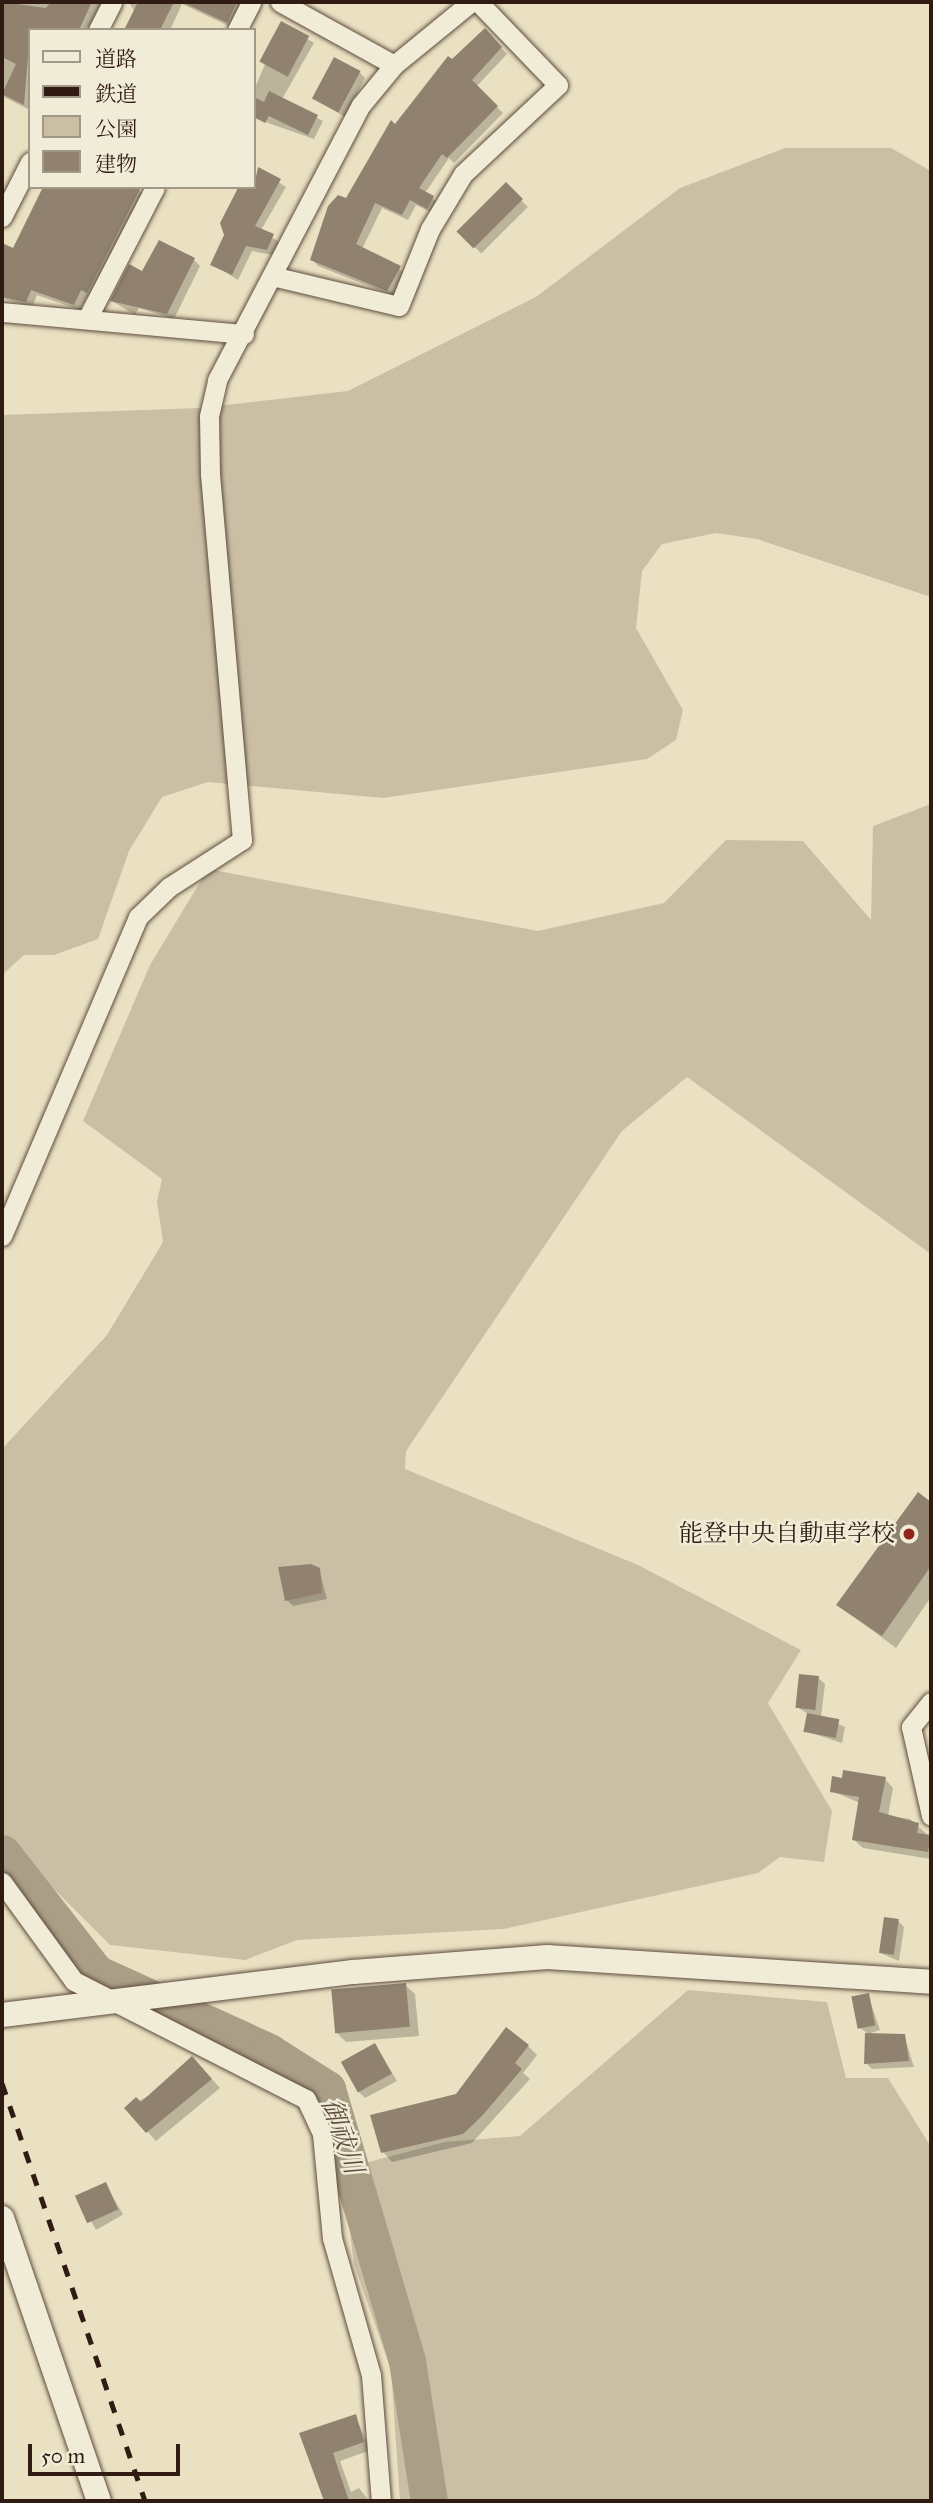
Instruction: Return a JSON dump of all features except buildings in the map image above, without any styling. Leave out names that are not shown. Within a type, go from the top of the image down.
[{"type":"street","points":[[99,28],[112,2]]},
{"type":"street","points":[[238,28],[251,2]]},
{"type":"street","points":[[280,2],[394,65]]},
{"type":"street","points":[[2,1236],[138,917],[169,887],[242,840],[209,416],[216,380],[244,334],[361,105],[394,65],[471,2]]},
{"type":"street","points":[[272,276],[399,306],[430,229],[463,174],[558,85],[478,2]]},
{"type":"street","points":[[2,217],[28,166]]},
{"type":"street","points":[[87,319],[154,189]]},
{"type":"street","points":[[2,312],[244,334]]},
{"type":"street","points":[[931,1702],[911,1727],[931,1816]]},
{"type":"street","points":[[2,1882],[74,1981],[109,2003],[306,2099],[322,2134],[332,2238],[371,2375],[381,2501]]},
{"type":"street","points":[[2,2015],[149,1997],[547,1957],[931,1982]]},
{"type":"street","points":[[2,2218],[99,2501]]},
{"type":"green space","points":[[785,148],[891,148],[931,171],[931,597],[757,539],[716,533],[662,544],[642,571],[636,628],[683,710],[676,740],[647,759],[383,798],[208,782],[162,797],[129,851],[98,939],[54,955],[24,955],[2,975],[2,415],[200,408],[348,391],[536,297],[680,188]]},
{"type":"green space","points":[[931,804],[931,1254],[687,1077],[622,1131],[406,1451],[405,1469],[638,1565],[801,1650],[768,1703],[832,1811],[824,1862],[780,1857],[758,1873],[504,1929],[297,1940],[245,1960],[110,1945],[2,1837],[2,1449],[107,1335],[163,1242],[157,1202],[162,1179],[83,1121],[150,965],[208,869],[538,931],[664,903],[726,840],[803,841],[871,920],[873,826]]},
{"type":"green space","points":[[688,1990],[827,2002],[846,2078],[888,2078],[931,2147],[931,2501],[400,2501],[391,2370],[354,2264],[342,2169],[445,2142],[520,2136]]},
{"type":"waterway","name":"御祓川","points":[[2,1853],[96,1973],[269,2052],[327,2089],[407,2361],[429,2501]]},
{"type":"railway","points":[[2,2083],[145,2501]]},
{"type":"place","name":"能登中央自動車学校","points":[[909,1534]]}]
